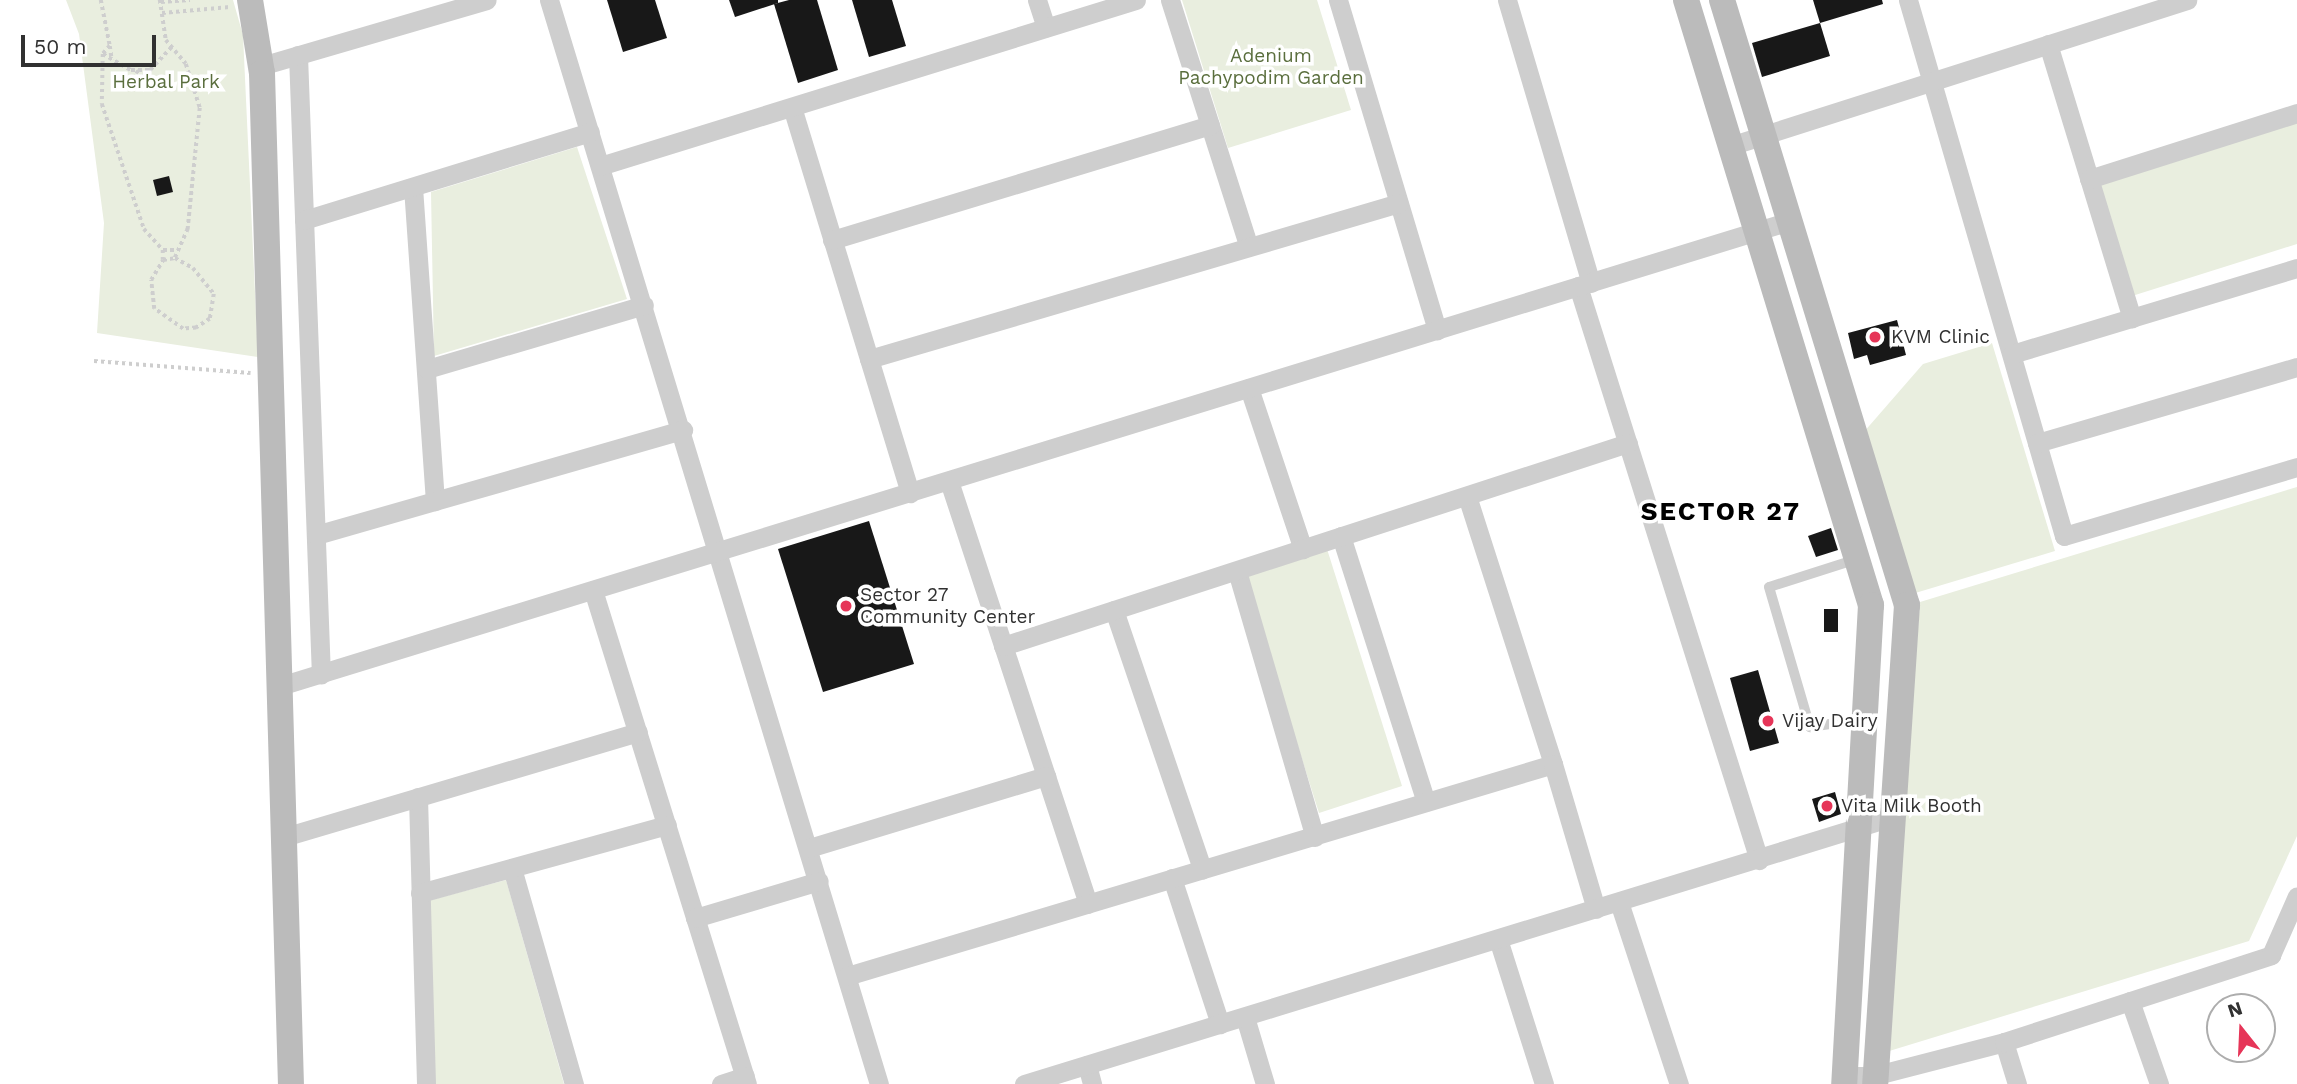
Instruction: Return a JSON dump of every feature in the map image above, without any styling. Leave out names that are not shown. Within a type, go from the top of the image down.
[{"type":"street","points":[[261,66],[487,0]]},
{"type":"street","points":[[549,0],[720,551],[879,1084]]},
{"type":"street","points":[[1037,0],[1046,28]]},
{"type":"street","points":[[600,166],[1136,0]]},
{"type":"street","points":[[1170,0],[1249,247]]},
{"type":"street","points":[[1338,0],[1437,330]]},
{"type":"street","points":[[1507,0],[1628,443],[1759,860]]},
{"type":"street","points":[[1686,0],[1871,605],[1843,1080],[1874,1080],[2004,1042],[2271,955],[2297,896]]},
{"type":"street","points":[[1722,0],[1907,605],[1874,1080]]},
{"type":"street","points":[[1909,0],[2064,536],[2297,467]]},
{"type":"street","points":[[1730,146],[2186,0]]},
{"type":"street","points":[[256,1],[261,66],[271,374],[291,1084]]},
{"type":"street","points":[[2048,44],[2132,318]]},
{"type":"street","points":[[298,55],[321,674]]},
{"type":"street","points":[[792,107],[910,493]]},
{"type":"street","points":[[2089,179],[2297,113]]},
{"type":"street","points":[[832,240],[1210,125]]},
{"type":"street","points":[[304,220],[590,132]]},
{"type":"street","points":[[413,187],[435,501]]},
{"type":"street","points":[[869,359],[1399,203]]},
{"type":"street","points":[[280,686],[1790,221]]},
{"type":"street","points":[[2012,355],[2297,268]]},
{"type":"street","points":[[427,369],[644,305]]},
{"type":"street","points":[[2037,443],[2297,366]]},
{"type":"street","points":[[1249,388],[1303,549]]},
{"type":"street","points":[[316,535],[683,430]]},
{"type":"street","points":[[1003,646],[1628,443]]},
{"type":"street","points":[[949,481],[1088,904]]},
{"type":"street","points":[[1467,496],[1553,764],[1596,909]]},
{"type":"street","points":[[1341,537],[1426,802]]},
{"type":"street","points":[[1237,570],[1315,837]]},
{"type":"street","points":[[593,590],[746,1080],[721,1084]]},
{"type":"street","points":[[1114,610],[1202,869]]},
{"type":"street","points":[[284,837],[638,732]]},
{"type":"street","points":[[847,976],[1553,764]]},
{"type":"street","points":[[809,848],[1046,776]]},
{"type":"street","points":[[418,797],[426,1084]]},
{"type":"street","points":[[1024,1084],[1090,1074],[1220,1024],[1759,860],[1857,825],[1892,817]]},
{"type":"street","points":[[420,893],[667,825]]},
{"type":"street","points":[[512,868],[574,1084]]},
{"type":"street","points":[[1172,878],[1220,1024]]},
{"type":"street","points":[[695,918],[819,881]]},
{"type":"street","points":[[1619,902],[1679,1084]]},
{"type":"street","points":[[1498,939],[1542,1083]]},
{"type":"street","points":[[2130,1001],[2159,1084]]},
{"type":"street","points":[[1245,1017],[1265,1084]]},
{"type":"street","points":[[2004,1042],[2017,1084]]},
{"type":"lane","points":[[1857,559],[1769,587],[1810,727],[1863,719]]},
{"type":"path","points":[[101,0],[112,60]]},
{"type":"path","points":[[103,54],[145,77],[164,49],[166,40],[160,1],[190,0]]},
{"type":"path","points":[[162,13],[256,1]]},
{"type":"path","points":[[166,40],[173,45],[200,108],[188,229],[176,250],[175,258]]},
{"type":"path","points":[[164,49],[173,45]]},
{"type":"path","points":[[110,46],[103,54],[102,104],[144,229],[163,250],[163,260],[149,290],[154,309],[183,329],[196,328],[210,319],[214,294],[200,275],[175,258],[163,260]]},
{"type":"path","points":[[136,71],[150,71]]},
{"type":"path","points":[[163,250],[176,250]]},
{"type":"path","points":[[94,361],[271,374]]},
{"type":"green space","name":"Herbal Park","points":[[66,0],[233,0],[243,35],[258,357],[97,333],[104,223],[79,34]]},
{"type":"green space","name":"Adenium Pachypodim Garden","points":[[1182,0],[1317,0],[1351,110],[1228,148]]},
{"type":"green space","points":[[2297,122],[2297,244],[2132,296],[2097,186]]},
{"type":"green space","points":[[577,147],[627,299],[434,356],[431,192]]},
{"type":"green space","points":[[1992,343],[2055,551],[1912,594],[1863,433],[1923,364]]},
{"type":"green space","points":[[2297,487],[2297,836],[2249,941],[1886,1052],[1920,602]]},
{"type":"green space","points":[[1327,549],[1402,786],[1319,813],[1244,575]]},
{"type":"green space","points":[[506,880],[564,1084],[433,1084],[427,901]]},
{"type":"building","points":[[607,0],[655,0],[667,38],[623,52]]},
{"type":"building","points":[[729,0],[778,0],[778,3],[735,17]]},
{"type":"building","points":[[789,0],[817,0],[838,70],[798,83],[774,4]]},
{"type":"building","points":[[852,0],[892,0],[906,46],[869,57]]},
{"type":"building","points":[[1813,0],[1882,0],[1883,4],[1820,23]]},
{"type":"building","points":[[1820,23],[1830,56],[1762,77],[1752,43]]},
{"type":"building","points":[[169,176],[173,192],[157,196],[153,180]]},
{"type":"building","points":[[1897,320],[1906,355],[1870,365],[1867,355],[1854,359],[1848,333]]},
{"type":"building","name":"Sector 27 Community Center","points":[[869,521],[914,664],[823,692],[778,549]]},
{"type":"building","points":[[1831,528],[1838,550],[1816,557],[1808,536]]},
{"type":"building","points":[[1824,609],[1838,609],[1838,632],[1824,632]]},
{"type":"building","points":[[1758,670],[1779,743],[1750,751],[1730,678]]},
{"type":"building","name":"Vita Milk Booth","points":[[1835,792],[1841,814],[1819,822],[1812,799]]},
{"type":"place","name":"KVM Clinic","points":[[1875,337]]},
{"type":"place","name":"Sector 27 Community Center","points":[[846,606]]},
{"type":"place","name":"Vijay Dairy","points":[[1768,721]]},
{"type":"place","name":"Vita Milk Booth","points":[[1827,806]]},
{"type":"district","name":"SECTOR 27","points":[[1721,512]]}]
